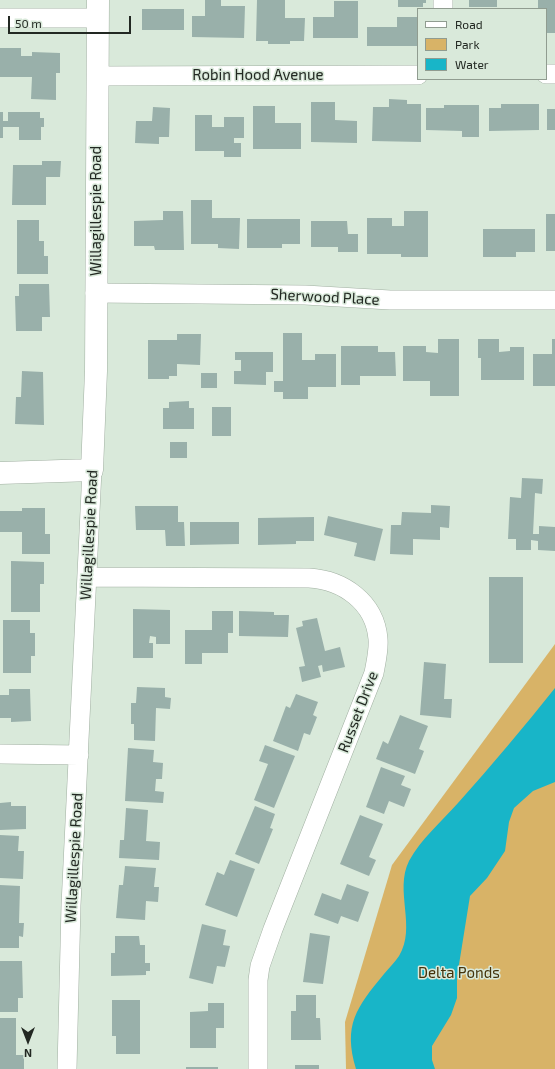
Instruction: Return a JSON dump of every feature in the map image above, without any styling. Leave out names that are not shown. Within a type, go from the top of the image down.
[{"type":"main road","name":"Willagillespie Road","points":[[92,470],[96,371],[98,9]]},
{"type":"main road","points":[[0,473],[92,470]]},
{"type":"street","points":[[0,18],[98,9]]},
{"type":"street","name":"Robin Hood Avenue","points":[[97,76],[417,75]]},
{"type":"street","name":"Sherwood Place","points":[[96,293],[305,295],[390,300],[555,300]]},
{"type":"street","name":"Willagillespie Road","points":[[68,1069],[71,920],[92,470]]},
{"type":"street","name":"Russet Drive","points":[[87,578],[309,578],[326,580],[344,587],[362,602],[376,628],[378,648],[374,673],[273,929],[260,966],[258,980],[258,1069]]},
{"type":"street","points":[[0,754],[79,755]]},
{"type":"green space","name":"Delta Ponds","points":[[555,644],[555,1069],[346,1069],[345,1022],[392,865]]},
{"type":"water","points":[[555,688],[555,782],[533,791],[514,808],[509,822],[505,851],[487,878],[470,896],[457,977],[457,998],[451,1015],[432,1046],[432,1060],[435,1069],[356,1069],[352,1054],[351,1040],[352,1029],[359,1007],[399,956],[404,945],[406,921],[404,884],[405,873],[409,861],[425,838],[483,775]]},
{"type":"building","points":[[205,0],[221,0],[221,6],[245,6],[244,38],[192,37],[192,16],[205,16]]},
{"type":"building","points":[[257,0],[285,0],[285,18],[305,18],[304,41],[290,41],[290,44],[268,44],[268,41],[256,41]]},
{"type":"building","points":[[398,0],[426,0],[426,3],[423,3],[423,7],[398,7]]},
{"type":"building","points":[[469,0],[497,0],[497,7],[469,7]]},
{"type":"building","points":[[538,0],[555,0],[555,33],[547,33],[547,8],[538,8]]},
{"type":"building","points":[[334,1],[358,1],[358,38],[313,38],[313,17],[334,17]]},
{"type":"building","points":[[142,9],[184,9],[184,30],[142,30]]},
{"type":"building","points":[[397,17],[417,17],[417,46],[367,46],[367,27],[397,27]]},
{"type":"building","points":[[0,48],[21,48],[21,56],[32,56],[32,52],[60,53],[60,73],[56,73],[56,100],[31,99],[32,77],[0,77]]},
{"type":"building","points":[[389,99],[407,100],[407,104],[421,104],[421,142],[372,141],[373,107],[389,107]]},
{"type":"building","points":[[311,102],[335,102],[335,120],[357,121],[357,143],[311,142]]},
{"type":"building","points":[[501,104],[539,104],[539,130],[489,131],[489,108],[501,108]]},
{"type":"building","points":[[444,105],[479,105],[479,137],[462,137],[462,131],[426,130],[426,108],[444,108]]},
{"type":"building","points":[[253,106],[275,106],[275,123],[301,123],[301,149],[253,149]]},
{"type":"building","points":[[153,107],[170,108],[169,137],[159,137],[159,144],[135,143],[136,121],[152,121]]},
{"type":"building","points":[[547,109],[555,109],[555,130],[547,130]]},
{"type":"building","points":[[0,112],[3,112],[3,121],[8,121],[8,112],[40,112],[40,118],[44,118],[44,127],[41,127],[41,140],[19,140],[19,127],[3,127],[3,138],[0,138]]},
{"type":"building","points":[[195,115],[212,115],[212,127],[224,127],[224,117],[244,117],[244,138],[234,138],[234,143],[241,143],[241,157],[224,157],[224,151],[195,151]]},
{"type":"building","points":[[42,161],[61,161],[60,177],[46,177],[46,205],[12,205],[13,165],[42,165]]},
{"type":"building","points":[[191,200],[212,200],[212,218],[240,218],[239,249],[218,248],[218,244],[191,244]]},
{"type":"building","points":[[163,211],[183,211],[184,250],[155,250],[154,246],[134,246],[134,221],[163,220]]},
{"type":"building","points":[[404,211],[428,211],[428,257],[401,257],[401,254],[367,254],[367,218],[392,218],[392,226],[404,226]]},
{"type":"building","points":[[546,214],[555,214],[555,251],[546,251]]},
{"type":"building","points":[[247,219],[300,219],[300,244],[282,244],[282,248],[247,248]]},
{"type":"building","points":[[17,220],[39,220],[39,241],[44,241],[44,256],[48,256],[48,274],[17,274]]},
{"type":"building","points":[[311,221],[347,221],[348,234],[358,234],[358,252],[338,252],[338,247],[311,247]]},
{"type":"building","points":[[483,229],[535,229],[535,252],[516,252],[516,257],[483,257]]},
{"type":"building","points":[[19,284],[49,284],[50,317],[42,317],[42,331],[16,331],[15,296],[19,296]]},
{"type":"building","points":[[283,333],[302,333],[302,360],[315,360],[315,354],[336,354],[336,387],[308,387],[308,399],[283,399],[283,392],[274,392],[274,381],[283,381]]},
{"type":"building","points":[[177,334],[201,334],[200,365],[177,364],[177,376],[169,376],[169,379],[148,379],[148,340],[177,340]]},
{"type":"building","points":[[438,339],[459,339],[459,396],[430,396],[430,381],[403,381],[403,346],[426,346],[426,352],[438,353]]},
{"type":"building","points":[[478,339],[499,339],[499,352],[510,351],[510,347],[524,347],[524,380],[481,380],[481,358],[478,358]]},
{"type":"building","points":[[552,339],[555,339],[555,386],[533,386],[533,354],[552,354]]},
{"type":"building","points":[[341,346],[378,346],[378,352],[395,352],[396,376],[360,376],[360,385],[341,385]]},
{"type":"building","points":[[235,352],[273,352],[273,372],[266,372],[266,385],[234,384],[234,371],[241,371],[241,360],[235,360]]},
{"type":"building","points":[[22,371],[43,372],[44,425],[15,424],[16,397],[21,397]]},
{"type":"building","points":[[201,373],[217,373],[217,388],[201,388]]},
{"type":"building","points":[[189,401],[189,408],[194,408],[194,429],[163,429],[163,408],[169,408],[169,402]]},
{"type":"building","points":[[212,407],[231,407],[231,436],[212,436]]},
{"type":"building","points":[[170,442],[187,442],[187,458],[170,458]]},
{"type":"building","points":[[522,478],[543,479],[542,494],[535,493],[533,534],[539,534],[539,526],[555,527],[555,551],[538,550],[538,541],[531,540],[531,550],[516,550],[516,539],[508,539],[510,497],[521,498]]},
{"type":"building","points":[[431,505],[450,506],[449,528],[440,527],[440,540],[413,539],[413,555],[390,554],[391,525],[401,525],[402,512],[431,513]]},
{"type":"building","points":[[135,506],[178,506],[178,522],[184,522],[185,546],[166,546],[165,530],[136,530]]},
{"type":"building","points":[[22,508],[45,508],[45,534],[50,534],[50,554],[22,554],[22,532],[0,532],[0,511],[22,511]]},
{"type":"building","points":[[328,516],[383,529],[375,561],[354,556],[357,543],[324,535]]},
{"type":"building","points":[[314,517],[314,541],[296,541],[296,544],[258,545],[258,518]]},
{"type":"building","points":[[190,522],[239,522],[239,544],[190,545]]},
{"type":"building","points":[[11,561],[44,562],[44,584],[40,584],[40,612],[11,612]]},
{"type":"building","points":[[489,577],[523,577],[523,663],[489,663]]},
{"type":"building","points":[[133,609],[170,610],[170,644],[156,644],[156,637],[150,636],[149,643],[153,643],[153,658],[133,658]]},
{"type":"building","points":[[212,611],[233,611],[233,633],[228,633],[228,653],[202,653],[202,664],[185,664],[185,630],[212,630]]},
{"type":"building","points":[[239,611],[274,612],[274,615],[289,615],[288,637],[239,636]]},
{"type":"building","points":[[317,618],[325,651],[340,647],[345,667],[323,672],[322,665],[318,666],[321,677],[302,682],[299,667],[305,666],[296,628],[303,626],[302,621]]},
{"type":"building","points":[[3,620],[30,620],[30,633],[35,633],[35,656],[31,656],[31,673],[3,673]]},
{"type":"building","points":[[424,662],[446,664],[444,699],[452,699],[451,718],[420,715]]},
{"type":"building","points":[[137,687],[165,688],[165,697],[171,698],[170,709],[156,708],[155,741],[134,740],[134,724],[131,724],[131,703],[136,703]]},
{"type":"building","points":[[9,689],[30,689],[31,721],[11,722],[11,718],[0,718],[0,695],[9,695]]},
{"type":"building","points":[[296,694],[318,702],[313,715],[317,717],[310,735],[304,733],[298,751],[273,741],[286,706],[290,708]]},
{"type":"building","points":[[400,715],[428,726],[419,749],[424,751],[415,774],[376,759],[383,741],[388,744]]},
{"type":"building","points":[[265,745],[295,756],[274,808],[254,800],[268,764],[259,761]]},
{"type":"building","points":[[128,748],[154,750],[153,762],[163,763],[162,779],[156,779],[155,791],[164,792],[163,803],[125,801]]},
{"type":"building","points":[[381,767],[405,776],[401,785],[411,789],[404,807],[389,801],[384,814],[366,807]]},
{"type":"building","points":[[11,802],[11,806],[26,806],[26,829],[0,830],[0,803]]},
{"type":"building","points":[[255,806],[275,814],[270,828],[273,829],[259,864],[235,854]]},
{"type":"building","points":[[126,808],[148,810],[146,841],[160,842],[159,860],[119,858],[120,840],[124,840]]},
{"type":"building","points":[[360,815],[383,824],[369,857],[376,860],[369,876],[340,864]]},
{"type":"building","points":[[0,835],[19,836],[18,851],[24,851],[23,879],[0,878]]},
{"type":"building","points":[[230,860],[255,869],[237,917],[205,905],[217,872],[224,875]]},
{"type":"building","points":[[125,866],[156,868],[154,887],[159,887],[158,902],[146,901],[145,920],[116,918],[119,885],[123,885]]},
{"type":"building","points":[[347,884],[369,892],[358,922],[341,916],[338,924],[314,915],[322,893],[341,900]]},
{"type":"building","points":[[0,885],[20,886],[19,923],[24,923],[23,937],[19,936],[19,948],[0,948]]},
{"type":"building","points":[[202,924],[226,930],[223,945],[230,946],[225,967],[217,966],[213,984],[189,978]]},
{"type":"building","points":[[310,933],[330,936],[323,984],[303,982]]},
{"type":"building","points":[[115,936],[139,936],[140,945],[145,945],[145,963],[150,963],[150,971],[146,971],[146,975],[111,976],[111,953],[115,953]]},
{"type":"building","points":[[0,961],[22,961],[23,998],[18,998],[18,1012],[0,1012]]},
{"type":"building","points":[[296,995],[316,995],[316,1018],[320,1018],[321,1040],[291,1040],[291,1011],[296,1011]]},
{"type":"building","points":[[112,1000],[140,1000],[140,1054],[116,1054],[116,1036],[112,1036]]},
{"type":"building","points":[[208,1003],[224,1003],[224,1028],[216,1028],[216,1048],[190,1048],[190,1012],[208,1011]]},
{"type":"building","points":[[0,1018],[16,1018],[16,1055],[24,1055],[24,1069],[0,1069]]},
{"type":"building","points":[[295,1065],[319,1065],[319,1069],[295,1069]]},
{"type":"building","points":[[186,1067],[218,1067],[218,1069],[186,1069]]}]
